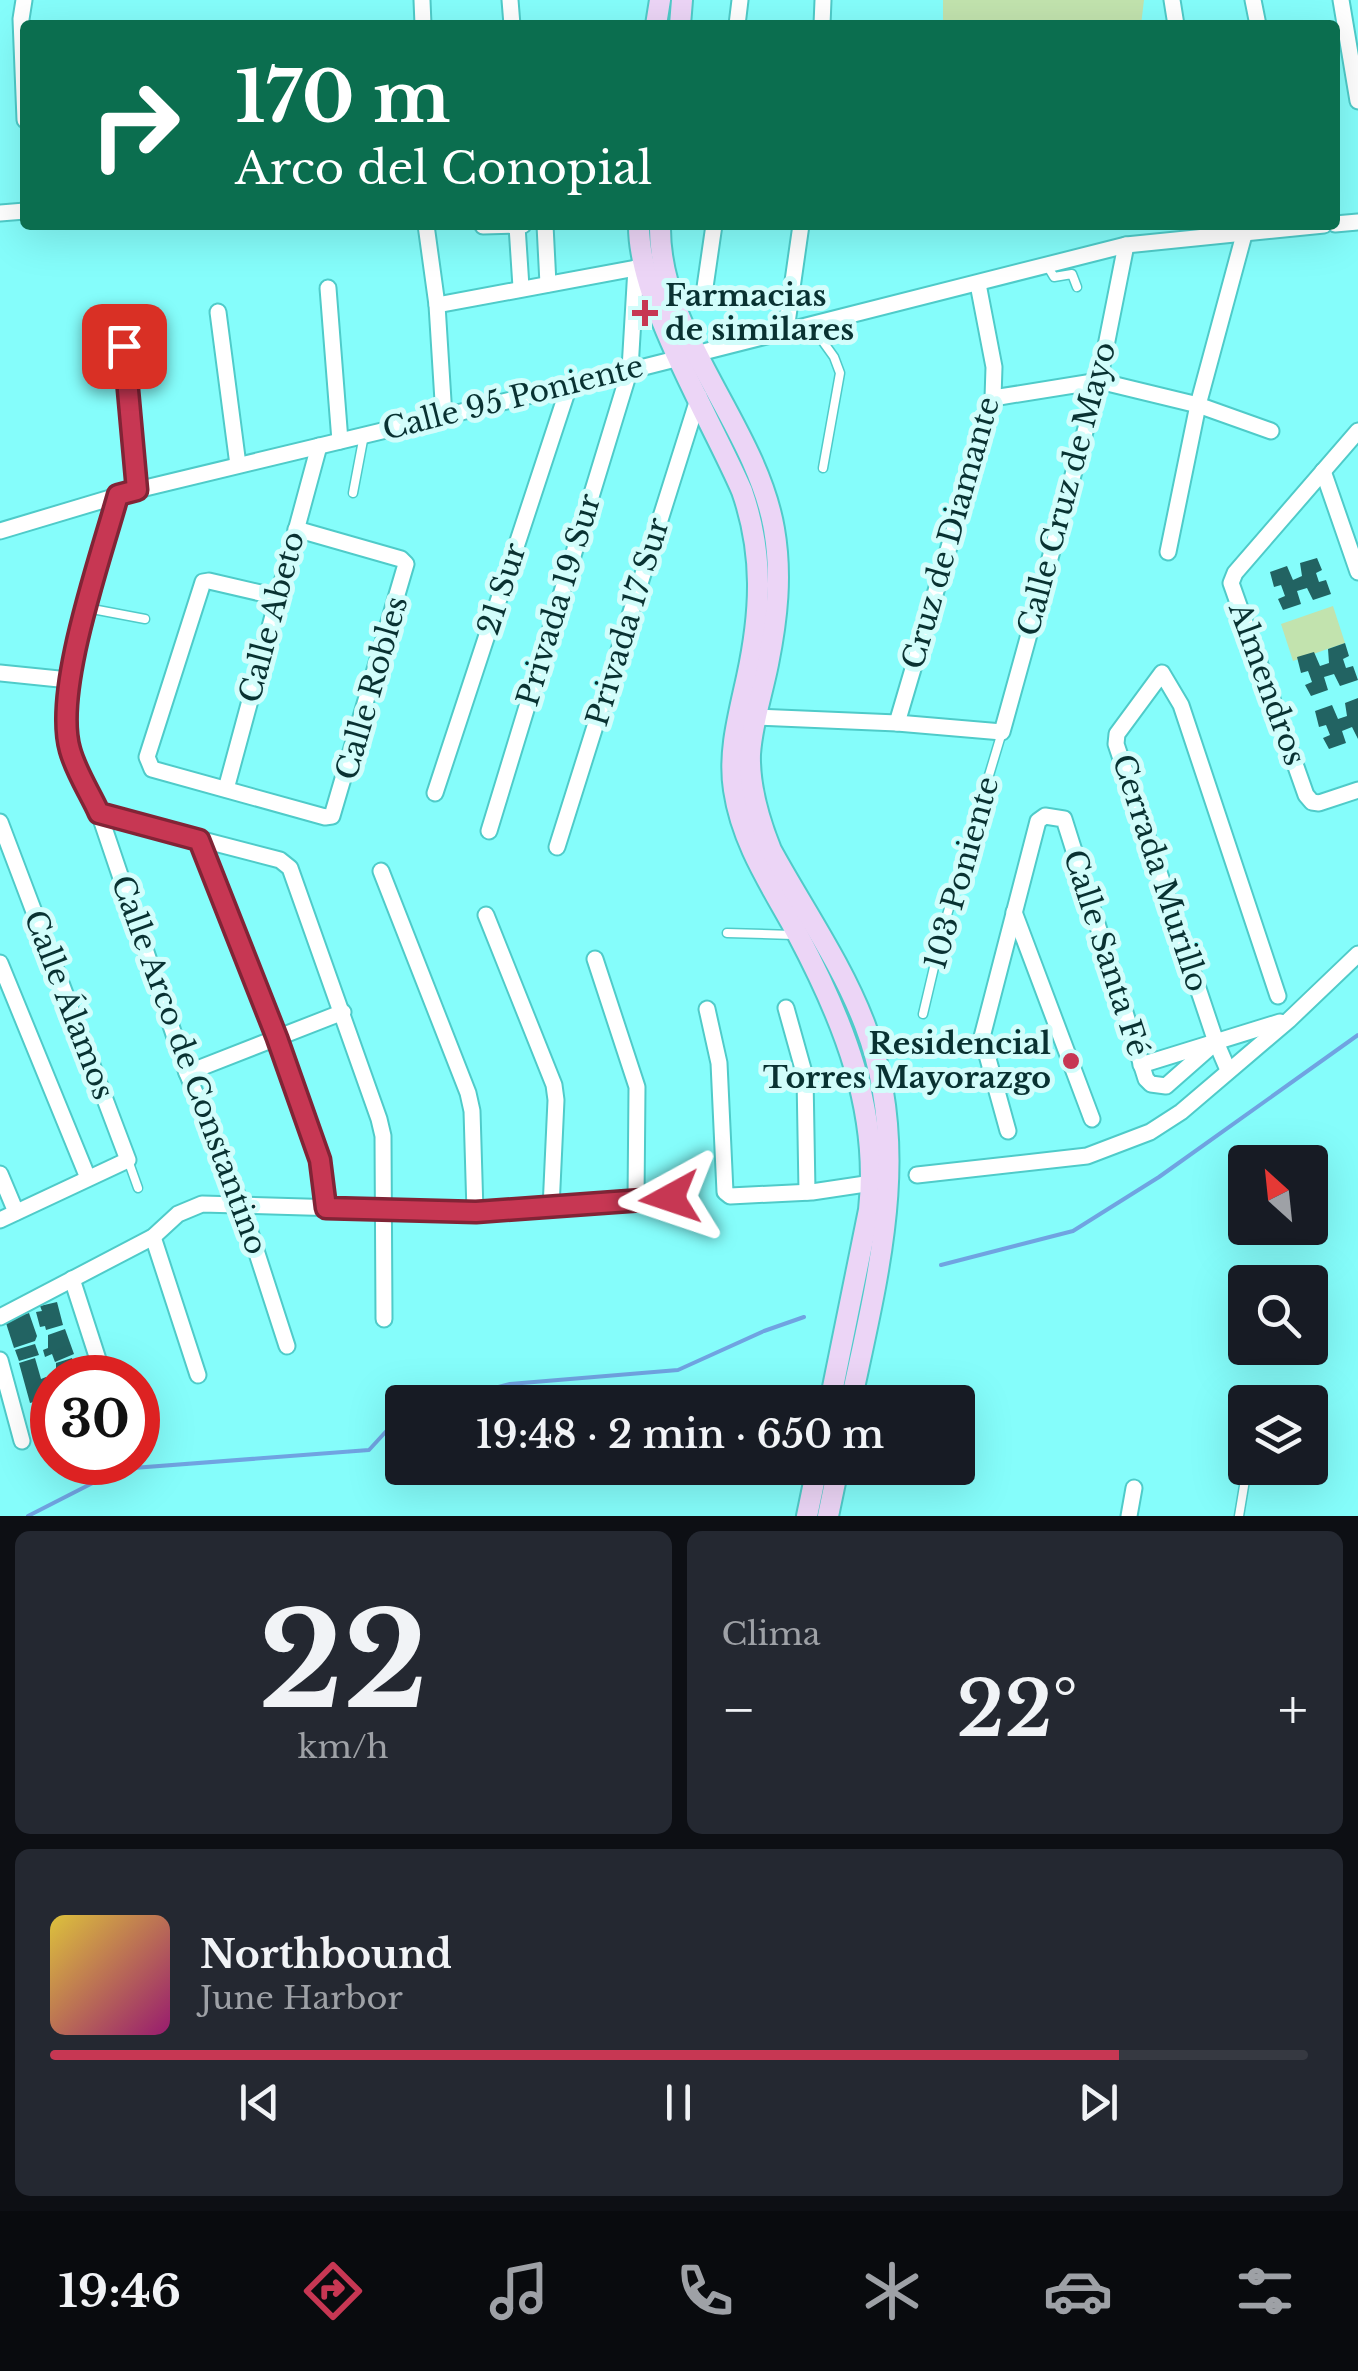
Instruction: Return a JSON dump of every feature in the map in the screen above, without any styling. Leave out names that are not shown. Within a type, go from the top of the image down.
[{"type":"main road","points":[[639,230],[640,265],[751,464],[773,522],[779,581],[773,636],[755,716],[733,786],[746,842],[798,935],[851,1049],[869,1131],[872,1183],[833,1385]]},
{"type":"main road","points":[[660,230],[662,262],[698,396],[742,490],[759,554],[756,630],[734,737],[771,850],[864,1022],[886,1106],[890,1179],[883,1246],[854,1385]]},
{"type":"main road","points":[[807,1516],[813,1485]]},
{"type":"main road","points":[[828,1516],[834,1485]]},
{"type":"street","points":[[1340,0],[1358,101]]},
{"type":"street","points":[[427,230],[438,305],[444,416]]},
{"type":"street","points":[[520,230],[521,287]]},
{"type":"street","points":[[545,230],[548,284]]},
{"type":"street","points":[[703,300],[713,230]]},
{"type":"street","points":[[786,330],[801,230]]},
{"type":"street","name":"Calle 95 Poniente","points":[[0,531],[137,490],[1126,245],[1216,230],[1258,230]]},
{"type":"street","points":[[1168,552],[1198,405],[1245,231]]},
{"type":"street","name":"Calle Cruz de Mayo","points":[[1002,732],[1099,381],[1126,245]]},
{"type":"street","points":[[438,305],[640,265]]},
{"type":"street","name":"Privada 19 Sur","points":[[489,831],[630,370],[640,265]]},
{"type":"street","name":"Cruz de Diamante","points":[[897,722],[993,398],[994,367],[978,284]]},
{"type":"street","points":[[328,288],[340,441]]},
{"type":"street","points":[[218,312],[238,466]]},
{"type":"street","points":[[124,346],[137,490]]},
{"type":"street","points":[[993,398],[1099,381],[1198,405],[1272,432]]},
{"type":"street","name":"21 Sur","points":[[435,793],[568,386]]},
{"type":"street","name":"Privada 17 Sur","points":[[556,847],[698,396]]},
{"type":"street","name":"Almendros","points":[[1358,431],[1235,573],[1231,584],[1306,795],[1319,803],[1358,790]]},
{"type":"street","name":"Calle Abeto","points":[[226,789],[319,446]]},
{"type":"street","points":[[1323,471],[1358,572]]},
{"type":"street","name":"Calle Arco de Constantino","points":[[118,495],[69,680],[69,748],[99,813],[188,1073],[242,1204],[288,1346]]},
{"type":"street","name":"Calle Robles","points":[[226,789],[325,817],[336,812],[406,572],[401,558],[296,529]]},
{"type":"street","points":[[226,789],[152,768],[147,757],[202,582],[278,597]]},
{"type":"street","name":"Cerrada Murillo","points":[[1228,1070],[1116,744],[1118,734],[1162,672],[1181,705],[1278,996]]},
{"type":"street","points":[[0,673],[69,680]]},
{"type":"street","points":[[755,716],[897,722],[1002,732]]},
{"type":"street","points":[[99,813],[286,864],[343,1012],[383,1136],[384,1319]]},
{"type":"street","name":"Calle Santa Fé","points":[[1014,912],[1038,821],[1044,816],[1064,819],[1150,1084],[1166,1086],[1216,1042]]},
{"type":"street","name":"Calle Álamos","points":[[0,822],[128,1160]]},
{"type":"street","points":[[199,840],[320,1160],[326,1208]]},
{"type":"street","points":[[380,871],[468,1094],[476,1212]]},
{"type":"street","points":[[1008,1131],[982,1037],[1014,912]]},
{"type":"street","points":[[1014,912],[1092,1119]]},
{"type":"street","points":[[486,915],[554,1085],[551,1208]]},
{"type":"street","points":[[916,1175],[1087,1156],[1150,1132],[1181,1112],[1289,1020],[1358,954]]},
{"type":"street","points":[[596,960],[637,1087],[636,1201]]},
{"type":"street","points":[[0,963],[88,1178]]},
{"type":"street","points":[[707,1008],[719,1064],[722,1187],[730,1196],[872,1183]]},
{"type":"street","points":[[786,1008],[805,1076],[806,1192]]},
{"type":"street","points":[[188,1073],[343,1012]]},
{"type":"street","points":[[1141,1065],[1289,1020]]},
{"type":"street","points":[[0,1220],[128,1160]]},
{"type":"street","points":[[0,1174],[16,1212]]},
{"type":"street","points":[[0,1317],[153,1238],[192,1206],[242,1204],[476,1212],[670,1198]]},
{"type":"street","points":[[153,1238],[198,1376]]},
{"type":"street","points":[[72,1278],[97,1355]]},
{"type":"street","points":[[0,1360],[22,1441]]},
{"type":"street","points":[[1129,1516],[1134,1488]]},
{"type":"lane","points":[[1048,266],[1052,276],[1072,274],[1077,287]]},
{"type":"lane","points":[[811,324],[840,373],[823,468]]},
{"type":"lane","points":[[352,493],[364,436]]},
{"type":"lane","points":[[87,608],[145,619]]},
{"type":"lane","name":"103 Poniente","points":[[923,1014],[944,926],[1002,732]]},
{"type":"lane","points":[[727,932],[798,935]]},
{"type":"lane","name":"Calle Álamos","points":[[128,1160],[138,1188]]},
{"type":"lane","points":[[1238,1516],[1244,1485]]},
{"type":"green space","points":[[943,0],[1144,0],[1142,20],[943,20]]},
{"type":"green space","points":[[1333,606],[1345,643],[1293,661],[1281,624]]},
{"type":"building","points":[[1317,558],[1322,570],[1316,573],[1319,582],[1326,580],[1331,594],[1313,600],[1307,588],[1297,591],[1301,604],[1283,610],[1278,599],[1285,596],[1281,585],[1274,587],[1270,572],[1287,566],[1293,580],[1302,576],[1300,563]]},
{"type":"building","points":[[1345,643],[1349,656],[1343,659],[1346,668],[1353,666],[1358,680],[1340,686],[1334,674],[1324,677],[1328,690],[1311,696],[1305,685],[1312,682],[1308,671],[1301,673],[1297,657],[1314,652],[1320,666],[1329,663],[1328,649]]},
{"type":"building","points":[[1358,698],[1358,739],[1352,727],[1342,731],[1346,743],[1329,749],[1323,738],[1330,735],[1326,725],[1319,727],[1315,711],[1332,705],[1338,719],[1347,716],[1345,703]]},
{"type":"building","points":[[57,1302],[63,1325],[46,1330],[45,1326],[40,1327],[36,1312],[42,1311],[40,1306]]},
{"type":"building","points":[[29,1313],[37,1336],[35,1341],[14,1348],[5,1320]]},
{"type":"building","points":[[65,1329],[74,1354],[44,1355],[48,1335]]},
{"type":"building","points":[[35,1344],[39,1355],[19,1361],[15,1350]]},
{"type":"building","points":[[30,1360],[30,1403],[19,1363]]},
{"type":"waterway","points":[[941,1265],[1073,1231],[1159,1177],[1358,1035]]},
{"type":"waterway","points":[[506,1385],[678,1370],[804,1317]]},
{"type":"waterway","points":[[28,1516],[120,1469],[369,1450],[385,1433]]},
{"type":"place","name":"Farmacias de similares","points":[[645,313]]},
{"type":"place","name":"Residencial Torres Mayorazgo","points":[[1071,1061]]},
{"type":"route","points":[[124,346],[137,490],[118,495],[87,608],[69,680],[69,748],[99,813],[199,840],[320,1160],[326,1208],[476,1212],[670,1198]]}]
